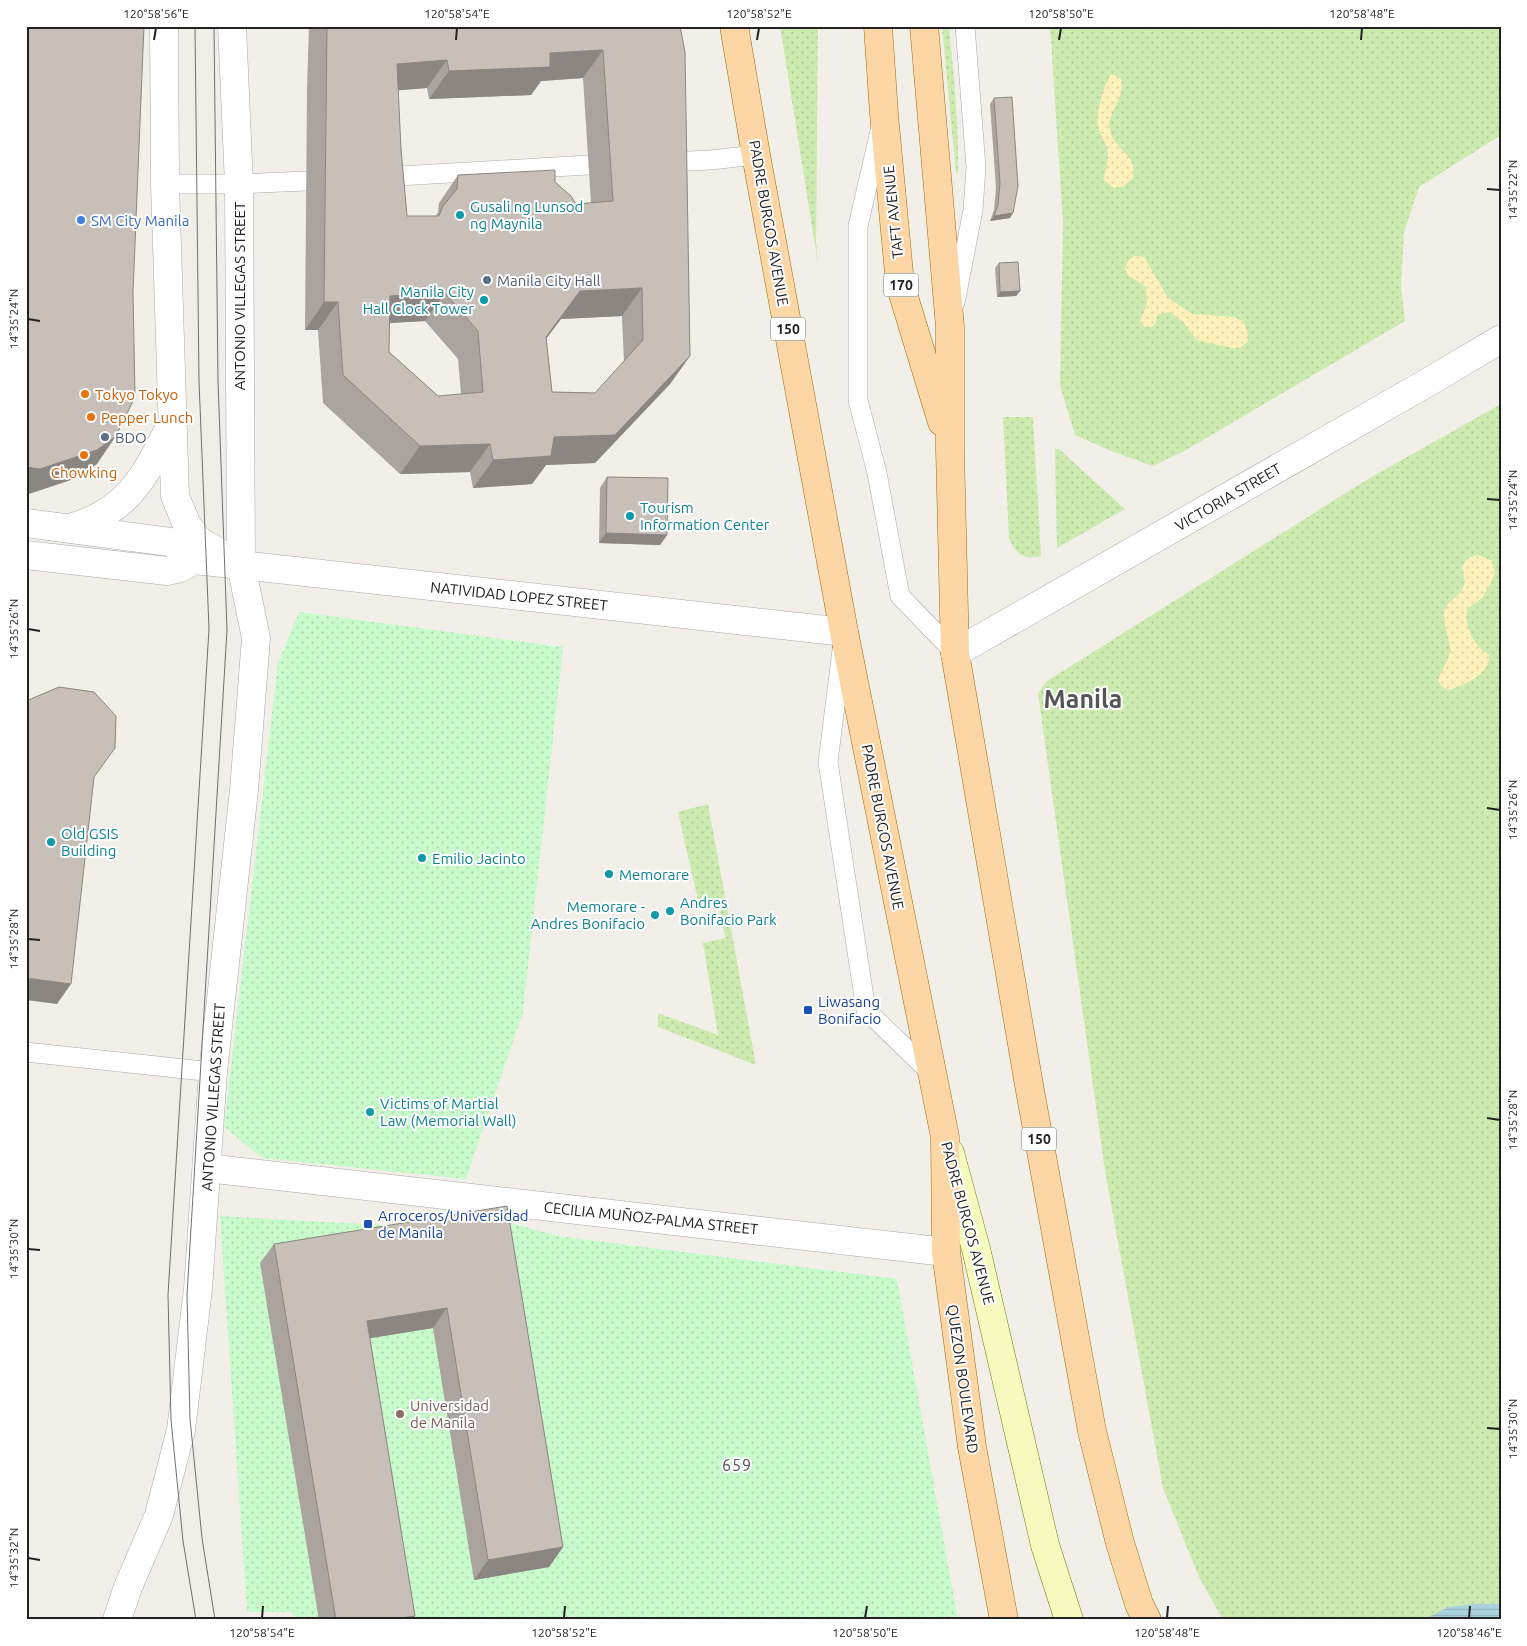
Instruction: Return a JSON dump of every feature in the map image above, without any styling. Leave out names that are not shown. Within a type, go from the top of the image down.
[{"type":"main road","name":"PADRE BURGOS AVENUE","points":[[734,26],[844,632],[945,1137],[976,1249],[1045,1545],[1069,1620]]},
{"type":"main road","name":"TAFT AVENUE","points":[[878,26],[900,284],[950,450]]},
{"type":"main road","name":"150","points":[[924,26],[950,327],[950,450],[955,654],[1031,1095],[1092,1431],[1120,1543],[1139,1604],[1146,1620]]},
{"type":"main road","name":"QUEZON BOULEVARD","points":[[945,1137],[946,1252],[972,1447],[1004,1620]]},
{"type":"street","points":[[164,26],[165,184],[175,496],[187,525],[199,541],[241,565]]},
{"type":"street","name":"ANTONIO VILLEGAS STREET","points":[[117,1620],[128,1587],[159,1515],[181,1430],[198,1289],[213,1072],[244,790],[256,638],[241,565],[239,184],[232,26]]},
{"type":"street","name":"VICTORIA STREET","points":[[955,654],[1501,339]]},
{"type":"street","points":[[72,528],[106,515],[120,504],[143,477],[172,421]]},
{"type":"street","points":[[26,523],[170,542],[194,560]]},
{"type":"street","name":"NATIVIDAD LOPEZ STREET","points":[[26,555],[167,571],[180,568],[194,560],[844,632]]},
{"type":"street","name":"CECILIA MUÑOZ-PALMA STREET","points":[[207,1168],[946,1252]]},
{"type":"lane","points":[[950,327],[973,210],[976,167],[965,26]]},
{"type":"lane","points":[[884,114],[858,226],[858,400],[877,473],[900,596],[955,654]]},
{"type":"lane","points":[[667,162],[756,155]]},
{"type":"lane","points":[[382,177],[588,165]]},
{"type":"lane","points":[[165,184],[239,184],[306,181]]},
{"type":"lane","points":[[844,632],[828,762],[866,1010],[932,1074]]},
{"type":"lane","points":[[26,1052],[213,1072]]},
{"type":"green space","points":[[780,26],[818,26],[816,242],[818,264]]},
{"type":"green space","points":[[942,26],[949,26],[957,119],[958,174],[956,173]]},
{"type":"green space","points":[[1050,26],[1501,26],[1501,135],[1419,187],[1404,232],[1401,287],[1405,321],[1186,450],[1153,466],[1111,451],[1075,435],[1060,386],[1063,222]]},
{"type":"green space","points":[[1501,404],[1501,1620],[1223,1620],[1199,1577],[1163,1488],[1105,1171],[1038,693],[1047,681],[1368,479]]},
{"type":"green space","points":[[1003,417],[1033,417],[1041,556],[1030,557],[1017,552],[1009,538]]},
{"type":"green space","points":[[1055,449],[1059,449],[1125,509],[1057,548]]},
{"type":"green space","points":[[299,612],[563,647],[523,1012],[466,1179],[262,1158],[224,1127],[278,663]]},
{"type":"green space","points":[[708,804],[756,1065],[658,1027],[658,1013],[718,1035],[703,943],[725,938],[718,900],[699,905],[678,812]]},
{"type":"green space","points":[[220,1216],[381,1225],[500,1220],[558,1236],[897,1279],[958,1620],[294,1620],[293,1612],[247,1612]]},
{"type":"sand","points":[[1112,74],[1121,79],[1122,87],[1109,124],[1110,131],[1114,141],[1129,157],[1133,166],[1133,178],[1123,187],[1114,188],[1104,180],[1108,153],[1098,125],[1101,101]]},
{"type":"sand","points":[[1134,256],[1144,257],[1168,298],[1192,314],[1233,317],[1243,321],[1248,341],[1240,348],[1232,348],[1197,340],[1183,322],[1170,312],[1158,314],[1156,322],[1152,327],[1146,327],[1140,322],[1147,304],[1146,287],[1128,275],[1125,269],[1128,261]]},
{"type":"sand","points":[[1478,555],[1492,561],[1495,574],[1483,597],[1467,609],[1466,615],[1471,635],[1479,647],[1489,655],[1488,662],[1486,668],[1475,678],[1449,690],[1441,686],[1438,680],[1451,651],[1444,612],[1448,604],[1461,592],[1465,582],[1462,567],[1468,558]]},
{"type":"water","points":[[1474,1604],[1501,1604],[1501,1620],[1422,1620],[1449,1607]]},
{"type":"building","name":"SM City Manila","points":[[26,26],[144,26],[133,292],[135,397],[116,436],[97,450],[40,469],[26,467]]},
{"type":"building","name":"Manila City Hall","points":[[327,26],[680,26],[685,52],[690,356],[615,435],[554,437],[551,456],[493,460],[490,444],[420,446],[343,375],[338,302],[324,302]],"holes":[[[603,50],[613,201],[576,204],[571,196],[555,182],[555,170],[458,175],[457,189],[443,206],[439,216],[407,216],[401,149],[397,64],[447,60],[449,71],[550,67],[550,53]],[[642,288],[643,340],[595,393],[552,392],[546,337],[580,291]],[[445,293],[478,331],[483,392],[438,396],[389,352],[390,296]]]},
{"type":"building","points":[[1012,97],[1018,186],[1013,213],[994,216],[998,205],[1000,183],[994,98]]},
{"type":"building","points":[[1018,262],[1020,291],[1000,292],[999,263]]},
{"type":"building","name":"Tourism Information Center","points":[[607,477],[668,478],[667,535],[606,533]]},
{"type":"building","name":"Old GSIS Building","points":[[59,687],[94,692],[116,716],[115,748],[94,777],[71,984],[26,978],[26,701]]},
{"type":"building","points":[[507,1206],[563,1547],[488,1560],[447,1308],[367,1321],[415,1616],[388,1620],[336,1620],[274,1244]]},
{"type":"tram line","points":[[195,26],[199,381],[209,629],[168,1295],[171,1420],[183,1541],[196,1620]]},
{"type":"tram line","points":[[214,26],[218,381],[227,630],[187,1295],[190,1419],[202,1538],[215,1620]]},
{"type":"place","name":"Gusali ng Lunsod ng Maynila","points":[[460,215]]},
{"type":"place","name":"SM City Manila","points":[[81,220]]},
{"type":"place","name":"Manila City Hall","points":[[487,280]]},
{"type":"place","name":"Manila City Hall Clock Tower","points":[[484,300]]},
{"type":"place","name":"Tokyo Tokyo","points":[[85,394]]},
{"type":"place","name":"Pepper Lunch","points":[[91,417]]},
{"type":"place","name":"BDO","points":[[105,437]]},
{"type":"place","name":"Chowking","points":[[84,455]]},
{"type":"place","name":"Tourism Information Center","points":[[630,516]]},
{"type":"place","name":"Old GSIS Building","points":[[51,842]]},
{"type":"place","name":"Emilio Jacinto","points":[[422,858]]},
{"type":"place","name":"Memorare","points":[[609,874]]},
{"type":"place","name":"Andres Bonifacio Park","points":[[670,911]]},
{"type":"place","name":"Memorare - Andres Bonifacio","points":[[655,915]]},
{"type":"place","name":"Liwasang Bonifacio","points":[[808,1010]]},
{"type":"place","name":"Victims of Martial Law (Memorial Wall)","points":[[370,1112]]},
{"type":"place","name":"Arroceros/Universidad de Manila","points":[[368,1224]]},
{"type":"place","name":"Universidad de Manila","points":[[400,1414]]},
{"type":"district","name":"Manila","points":[[1083,699]]},
{"type":"district","name":"659","points":[[737,1465]]}]
